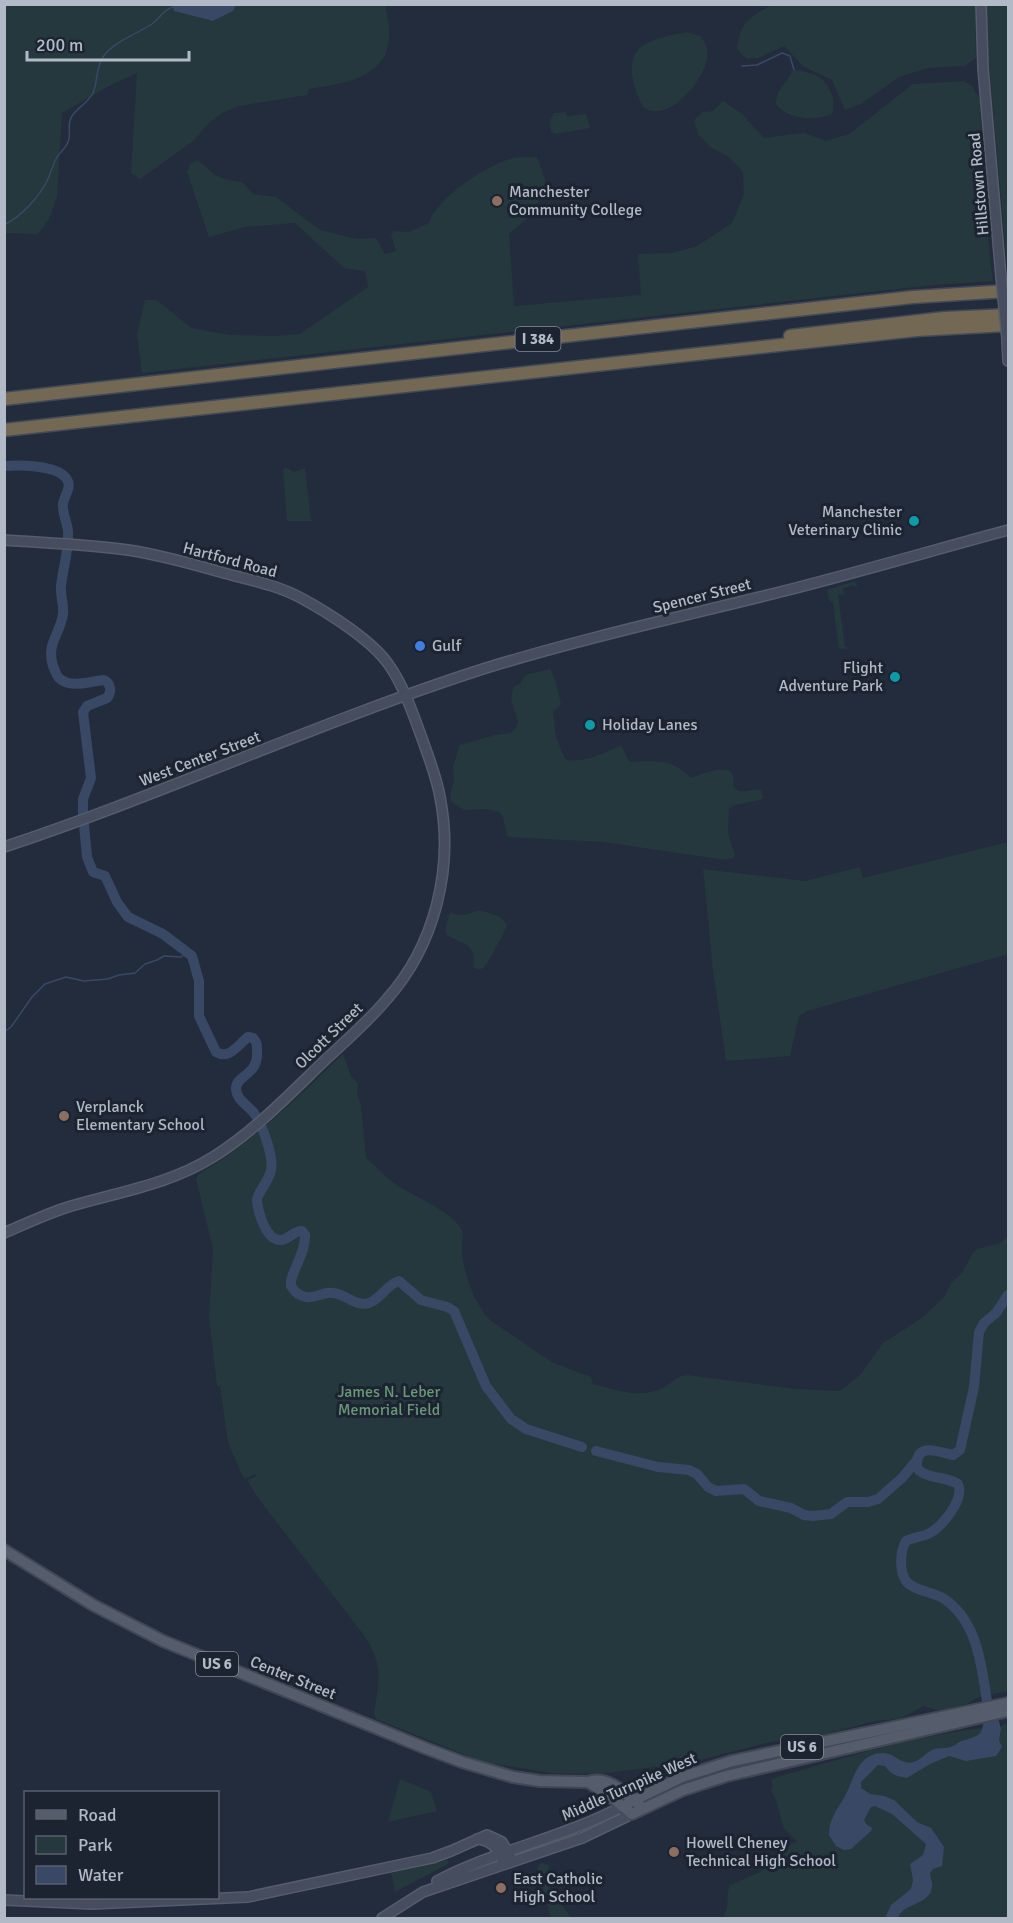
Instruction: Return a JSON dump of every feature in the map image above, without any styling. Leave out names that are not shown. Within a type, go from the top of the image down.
[{"type":"highway","name":"I 384","points":[[4,399],[922,296],[1008,291]]},
{"type":"highway","points":[[524,373],[581,362],[880,325],[959,316],[1008,315]]},
{"type":"highway","name":"I 384","points":[[4,430],[927,329],[1008,325]]},
{"type":"main road","name":"Hillstown Road","points":[[981,4],[983,68],[1008,361]]},
{"type":"main road","name":"Spencer Street","points":[[405,696],[478,671],[554,649],[786,591],[1008,530]]},
{"type":"main road","name":"Hartford Road","points":[[4,540],[149,554],[269,585],[297,596],[349,629],[380,653],[389,664],[405,696]]},
{"type":"main road","name":"West Center Street","points":[[4,847],[89,817],[405,696]]},
{"type":"main road","name":"Olcott Street","points":[[4,1233],[66,1208],[180,1176],[215,1156],[252,1129],[389,998],[416,959],[432,923],[444,865],[444,819],[434,772],[405,696]]},
{"type":"main road","name":"Center Street","points":[[4,1550],[87,1602],[157,1638],[414,1743],[462,1762],[511,1776],[543,1781],[588,1782],[596,1779],[608,1782],[643,1808]]},
{"type":"main road","name":"Middle Turnpike West","points":[[507,1858],[585,1837],[686,1789],[726,1776],[1004,1708]]},
{"type":"main road","name":"Middle Turnpike West","points":[[507,1858],[576,1829],[682,1777],[726,1762],[904,1731]]},
{"type":"main road","points":[[588,1782],[607,1793],[632,1814]]},
{"type":"main road","points":[[219,1898],[248,1897],[422,1860],[448,1852],[487,1835],[504,1843],[507,1858]]},
{"type":"main road","points":[[448,1852],[456,1862],[455,1872]]},
{"type":"main road","points":[[382,1918],[423,1892],[434,1882],[455,1872],[507,1858]]},
{"type":"main road","points":[[423,1892],[507,1858]]},
{"type":"main road","points":[[4,1900],[92,1904],[203,1899]]},
{"type":"green space","points":[[774,4],[975,5],[976,58],[965,66],[927,68],[899,77],[861,104],[845,110],[832,80],[804,67],[784,46],[759,58],[746,58],[737,49],[740,33],[748,21]]},
{"type":"green space","points":[[4,5],[172,5],[174,11],[213,21],[233,11],[236,5],[385,5],[389,38],[386,52],[380,63],[371,71],[334,85],[309,89],[307,95],[239,106],[222,113],[208,124],[193,141],[140,179],[131,173],[137,73],[109,86],[62,113],[57,197],[49,219],[38,234],[5,233]]},
{"type":"green space","points":[[984,5],[1008,5],[1008,273],[1007,266]]},
{"type":"green space","points":[[686,32],[701,36],[707,49],[707,59],[698,80],[672,106],[652,111],[643,107],[632,77],[635,54],[649,42]]},
{"type":"green space","points":[[798,70],[817,76],[825,82],[833,98],[832,114],[818,118],[802,118],[787,113],[776,104],[778,94],[792,71]]},
{"type":"green space","points":[[964,81],[972,86],[980,100],[983,193],[993,281],[934,285],[142,373],[137,334],[145,300],[157,300],[191,328],[230,335],[275,336],[300,334],[368,287],[365,271],[344,268],[295,223],[244,227],[209,237],[187,172],[190,164],[198,160],[215,175],[242,182],[253,194],[276,197],[320,230],[356,239],[376,238],[385,254],[396,251],[391,235],[394,231],[409,232],[429,223],[441,203],[475,176],[509,159],[537,157],[547,185],[532,214],[509,234],[514,306],[641,295],[638,254],[673,253],[697,246],[732,223],[744,194],[743,172],[729,157],[710,147],[698,134],[694,120],[703,112],[713,111],[723,101],[742,114],[764,138],[804,133],[826,141],[849,134],[913,84]]},
{"type":"green space","points":[[566,112],[567,116],[586,114],[590,128],[555,134],[551,131],[550,120],[554,113]]},
{"type":"green space","points":[[305,468],[311,521],[287,521],[283,469],[294,472]]},
{"type":"green space","points":[[855,581],[858,589],[854,585],[843,588],[844,594],[838,595],[845,647],[850,648],[839,649],[833,602],[830,602],[827,590]]},
{"type":"green space","points":[[550,669],[561,704],[553,712],[556,737],[565,759],[587,759],[622,746],[631,762],[664,762],[677,767],[691,778],[726,770],[733,776],[733,786],[738,791],[761,790],[763,798],[760,800],[735,805],[729,809],[728,834],[735,855],[733,858],[726,860],[603,842],[510,837],[507,836],[503,817],[499,812],[485,809],[464,810],[452,802],[450,795],[454,781],[453,766],[460,745],[511,733],[518,721],[511,700],[513,687],[520,684],[525,675]]},
{"type":"green space","points":[[1008,842],[1008,954],[807,1011],[799,1016],[790,1056],[726,1061],[713,970],[703,869],[805,881],[860,867],[863,878]]},
{"type":"green space","points":[[480,910],[500,917],[507,925],[488,961],[480,969],[474,968],[474,955],[469,947],[448,936],[445,930],[450,912],[462,915]]},
{"type":"green space","name":"James N. Leber Memorial Field","points":[[343,1054],[351,1076],[358,1084],[357,1094],[361,1104],[366,1158],[389,1180],[442,1211],[458,1224],[463,1232],[462,1248],[467,1276],[474,1296],[490,1320],[553,1363],[591,1377],[593,1384],[619,1391],[645,1393],[663,1388],[677,1378],[687,1375],[795,1389],[838,1391],[861,1374],[883,1343],[922,1318],[945,1296],[951,1283],[962,1273],[977,1249],[998,1244],[1008,1237],[1008,1691],[976,1698],[969,1703],[947,1710],[924,1706],[898,1719],[875,1721],[825,1734],[770,1742],[688,1763],[598,1774],[551,1773],[483,1762],[376,1719],[374,1714],[378,1672],[370,1645],[258,1498],[247,1480],[256,1477],[255,1474],[247,1478],[243,1477],[228,1443],[220,1386],[217,1386],[209,1317],[213,1249],[196,1179],[199,1174],[238,1148],[274,1118]]},
{"type":"green space","points":[[1008,1724],[1008,1918],[723,1918],[727,1908],[730,1885],[758,1873],[780,1858],[791,1844],[797,1841],[784,1829],[771,1790],[773,1786],[771,1779],[914,1740]]},
{"type":"green space","points":[[400,1779],[431,1792],[437,1811],[388,1822]]},
{"type":"green space","points":[[448,1860],[448,1864],[395,1892],[391,1873]]},
{"type":"green space","points":[[542,1863],[549,1865],[547,1883],[571,1918],[551,1918],[538,1870],[538,1866]]},
{"type":"water","points":[[172,4],[236,5],[233,11],[213,21],[174,11]]},
{"type":"water","points":[[997,1714],[1001,1729],[999,1740],[1002,1747],[996,1756],[966,1761],[949,1756],[907,1778],[894,1775],[885,1766],[878,1765],[861,1782],[861,1788],[870,1794],[894,1800],[917,1822],[931,1828],[944,1847],[942,1866],[933,1869],[930,1873],[932,1887],[927,1897],[905,1909],[898,1918],[885,1918],[891,1905],[911,1889],[913,1880],[910,1864],[923,1855],[926,1844],[892,1814],[875,1806],[871,1807],[864,1820],[872,1828],[871,1831],[851,1849],[844,1850],[836,1846],[829,1835],[830,1824],[857,1769],[867,1758],[875,1754],[884,1753],[906,1762],[914,1762],[932,1750],[946,1748],[976,1736],[981,1732],[983,1717]]},
{"type":"waterway","points":[[4,225],[24,211],[45,185],[57,157],[68,142],[69,123],[72,116],[93,93],[103,57],[113,46],[152,24],[166,10],[173,7]]},
{"type":"waterway","points":[[742,66],[757,65],[782,53],[790,56],[794,70]]},
{"type":"waterway","points":[[4,466],[46,468],[61,474],[68,481],[69,485],[63,504],[68,531],[61,586],[63,614],[52,645],[51,658],[57,675],[64,681],[75,684],[104,680],[110,688],[107,698],[87,706],[83,712],[91,778],[83,799],[87,857],[93,872],[105,876],[117,902],[128,917],[163,934],[192,956],[199,981],[199,1016],[216,1052],[229,1053],[248,1037],[253,1038],[256,1042],[255,1065],[237,1083],[236,1088],[240,1099],[257,1118],[264,1132],[271,1157],[270,1174],[257,1199],[264,1226],[273,1238],[279,1240],[299,1231],[305,1235],[305,1242],[292,1276],[291,1286],[303,1296],[313,1297],[333,1293],[364,1304],[373,1301],[399,1281],[421,1300],[447,1307],[454,1311],[486,1386],[511,1419],[526,1429],[582,1447]]},
{"type":"waterway","points":[[4,1032],[11,1027],[32,997],[45,984],[66,977],[84,981],[135,973],[145,964],[164,956],[181,957],[188,952]]},
{"type":"waterway","points":[[989,1714],[978,1650],[965,1621],[943,1598],[909,1584],[902,1572],[901,1561],[906,1541],[934,1530],[955,1505],[958,1497],[958,1484],[921,1472],[917,1468],[917,1460],[924,1451],[953,1455],[960,1450],[974,1387],[979,1332],[1008,1295]]},
{"type":"waterway","points":[[596,1451],[658,1467],[689,1470],[716,1491],[744,1489],[759,1501],[791,1508],[804,1515],[813,1516],[831,1514],[847,1502],[868,1502],[878,1499],[902,1478],[917,1460]]},
{"type":"place","name":"Manchester Community College","points":[[497,201]]},
{"type":"place","name":"Manchester Veterinary Clinic","points":[[914,521]]},
{"type":"place","name":"Gulf","points":[[420,646]]},
{"type":"place","name":"Flight Adventure Park","points":[[895,677]]},
{"type":"place","name":"Holiday Lanes","points":[[590,725]]},
{"type":"place","name":"Verplanck Elementary School","points":[[64,1116]]},
{"type":"place","name":"Howell Cheney Technical High School","points":[[674,1852]]},
{"type":"place","name":"East Catholic High School","points":[[501,1888]]}]
